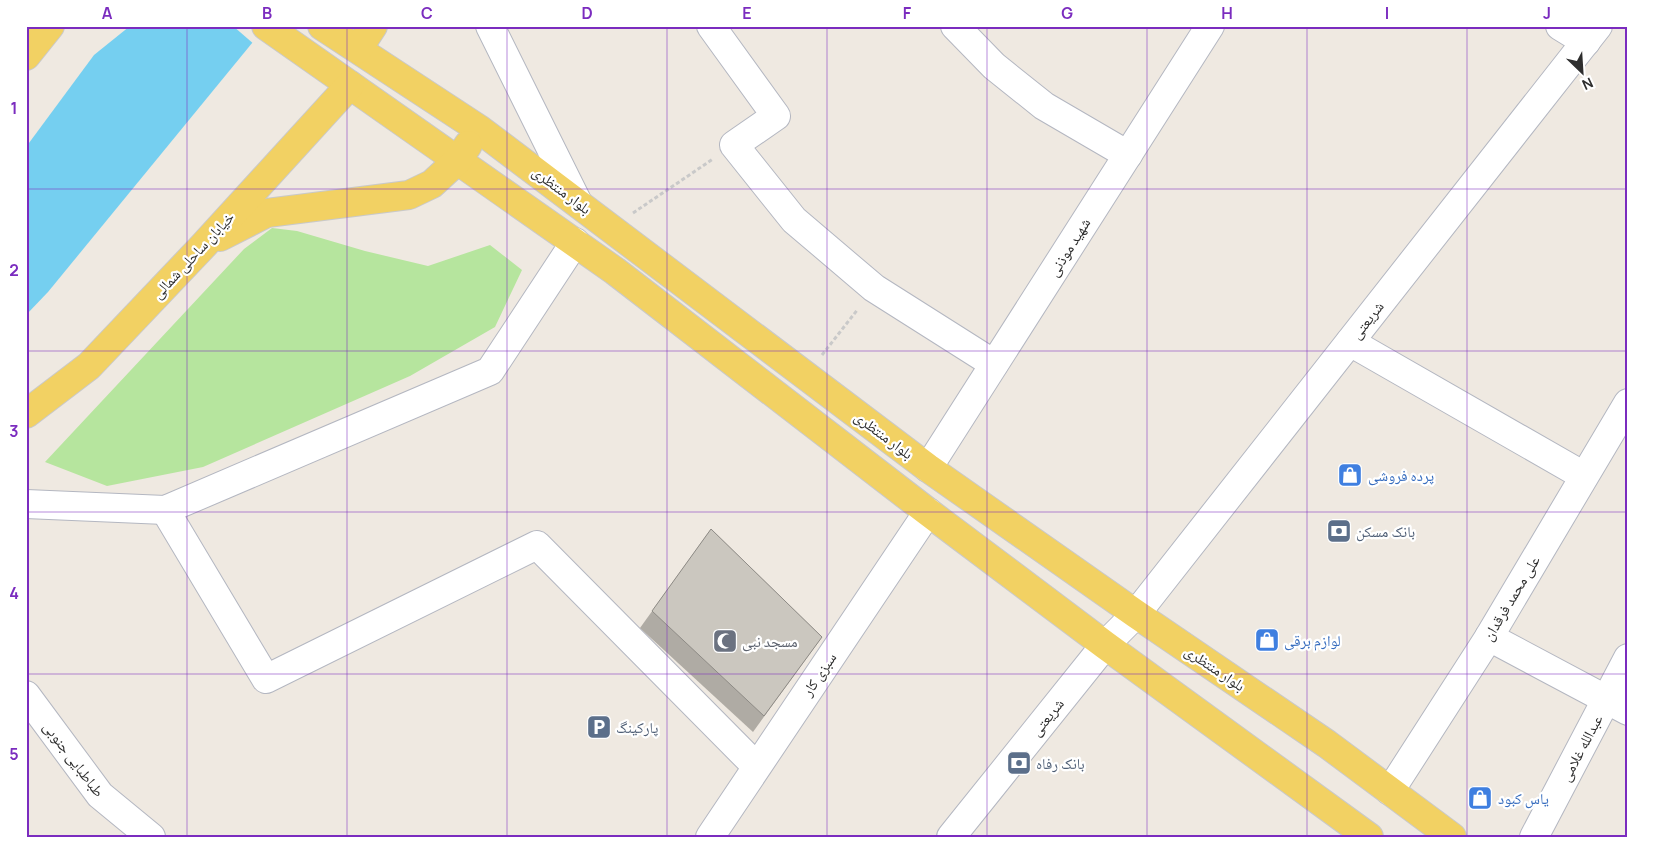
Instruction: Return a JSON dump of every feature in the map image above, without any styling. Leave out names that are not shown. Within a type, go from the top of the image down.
[{"type":"main road","points":[[26,38],[29,26]]},
{"type":"main road","points":[[26,56],[50,26]]},
{"type":"main road","name":"بلوار منتظری","points":[[322,26],[478,129],[578,201],[928,468],[1136,614],[1319,739],[1452,837]]},
{"type":"main road","points":[[358,49],[373,26]]},
{"type":"main road","points":[[274,32],[575,242],[1105,645],[1369,837]]},
{"type":"main road","name":"خیابان ساحلی شمالی","points":[[26,414],[89,366],[203,246],[350,85]]},
{"type":"main road","points":[[203,246],[267,213],[409,195],[432,184],[458,160],[478,129]]},
{"type":"street","points":[[490,26],[578,201]]},
{"type":"street","points":[[711,26],[776,116],[734,145],[794,220],[874,288],[994,364]]},
{"type":"street","points":[[955,26],[994,66],[1044,106],[1128,155]]},
{"type":"street","name":"شهید موذنی","points":[[928,468],[1210,26]]},
{"type":"street","points":[[1560,26],[1592,34]]},
{"type":"street","name":"شریعتی","points":[[951,837],[1105,645],[1136,614],[1592,34]]},
{"type":"street","points":[[26,504],[165,510],[490,371],[575,242]]},
{"type":"street","points":[[1350,342],[1584,476]]},
{"type":"street","name":"علی محمد فرقدان","points":[[1390,791],[1489,637],[1628,403]]},
{"type":"street","points":[[165,510],[266,679],[536,545],[756,766]]},
{"type":"street","name":"سبزی کار","points":[[710,837],[928,512]]},
{"type":"street","points":[[1489,637],[1617,705]]},
{"type":"street","name":"عبدالله غلامی","points":[[1534,837],[1617,705],[1628,658]]},
{"type":"street","name":"طباطبایی جنوبی","points":[[26,695],[100,796],[151,837]]},
{"type":"path","points":[[611,227],[734,145]]},
{"type":"path","points":[[807,376],[874,288]]},
{"type":"green space","points":[[272,228],[297,231],[365,251],[428,266],[490,245],[522,270],[495,327],[410,376],[203,467],[107,486],[45,462],[244,249]]},
{"type":"water","points":[[130,26],[266,26],[48,292],[26,315],[26,147],[94,55]]},
{"type":"pier","points":[[233,26],[269,26],[255,45]]},
{"type":"building","name":"مسجد نبی","points":[[711,529],[822,637],[764,716],[652,611]]},
{"type":"place","name":"پرده فروشی","points":[[1350,475]]},
{"type":"place","name":"بانک مسکن","points":[[1339,531]]},
{"type":"place","name":"لوازم برقی","points":[[1267,640]]},
{"type":"place","name":"مسجد نبی","points":[[725,641]]},
{"type":"place","name":"پارکینگ","points":[[599,727]]},
{"type":"place","name":"بانک رفاه","points":[[1019,763]]},
{"type":"place","name":"یاس کبود","points":[[1480,798]]}]
